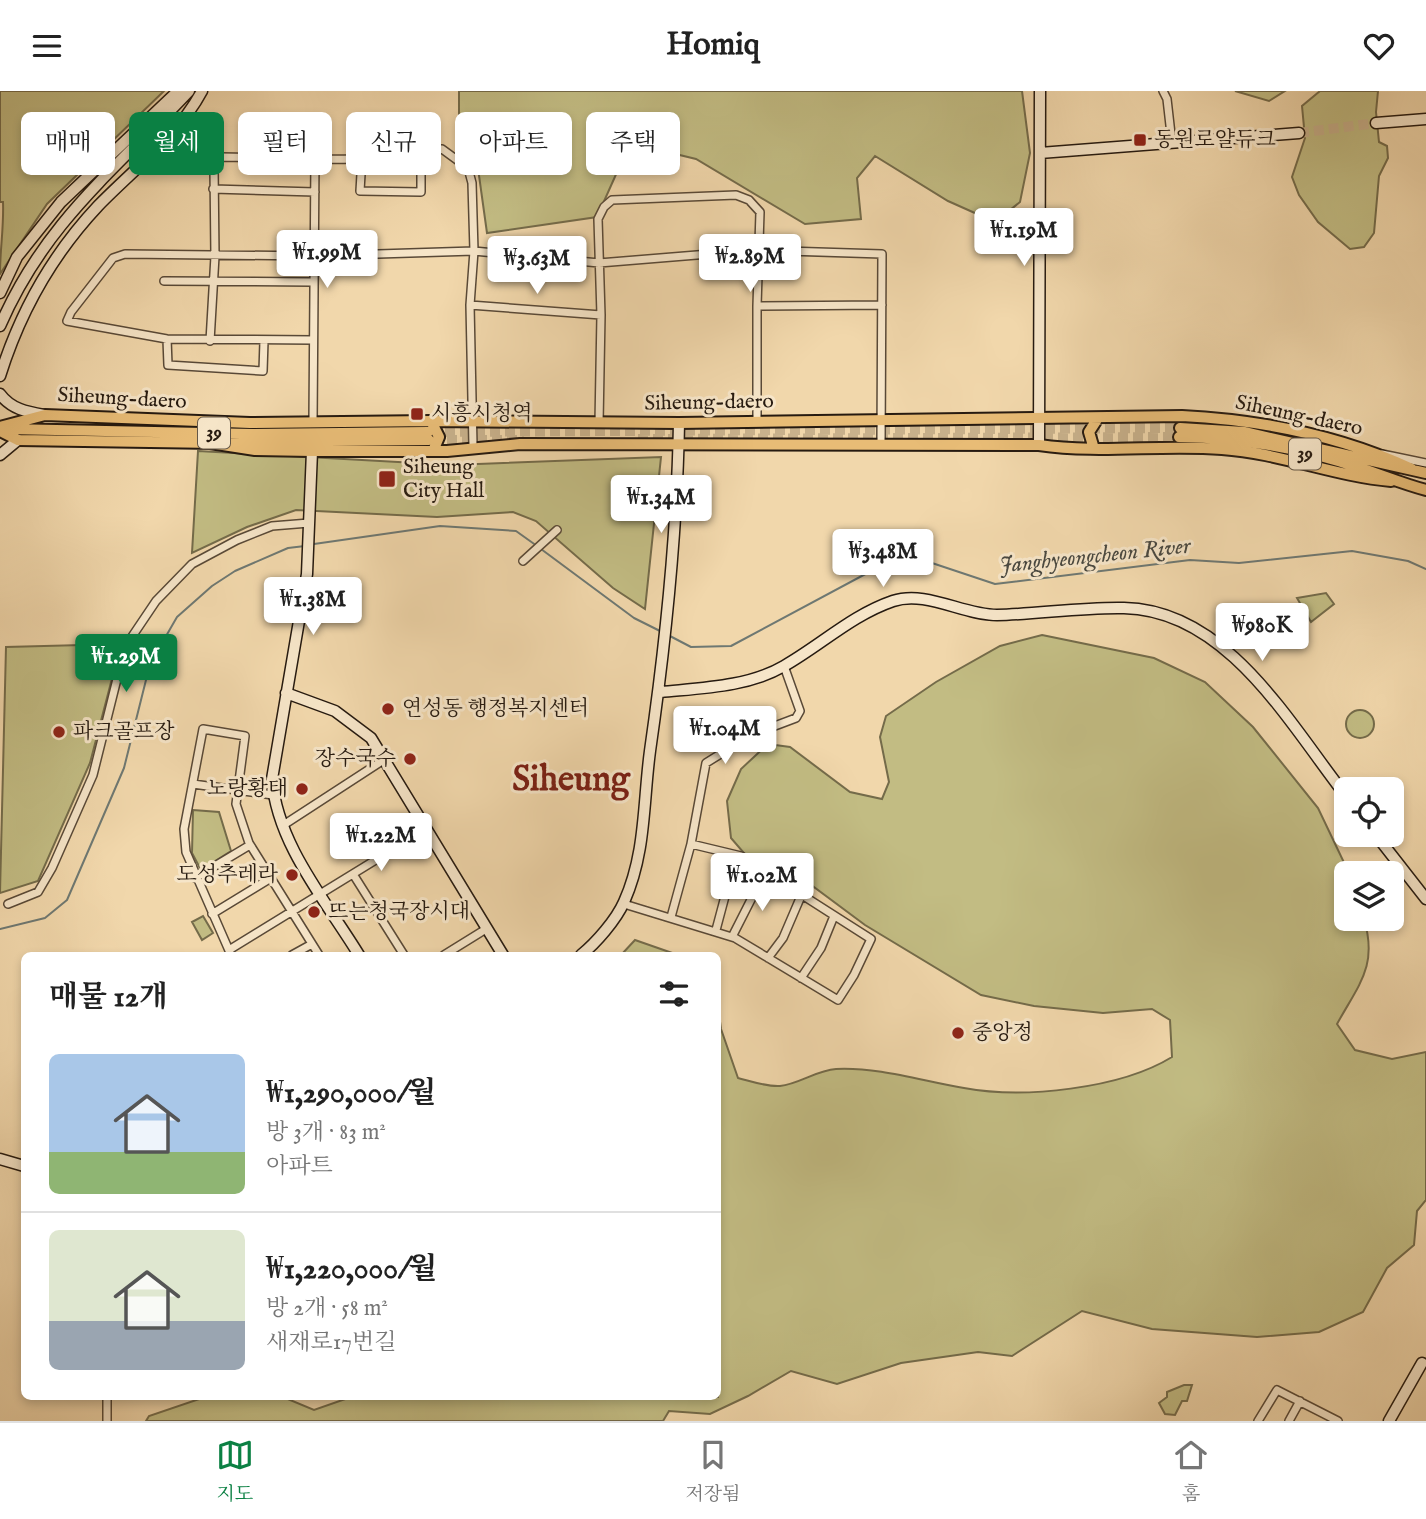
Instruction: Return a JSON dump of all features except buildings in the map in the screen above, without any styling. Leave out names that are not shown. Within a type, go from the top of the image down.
[{"type":"main road","name":"Siheung-daero","points":[[0,429],[45,415],[236,423],[313,422],[430,436],[473,446],[881,444],[1039,445],[1094,449],[1179,447],[1252,452],[1357,478],[1391,481]]},
{"type":"main road","name":"Siheung-daero","points":[[210,443],[255,450],[312,451],[430,436],[473,421],[882,422],[1182,416],[1259,423],[1378,453],[1412,469]]},
{"type":"main road","points":[[1094,449],[1089,432],[1098,418]]},
{"type":"main road","points":[[520,444],[514,434],[521,422]]},
{"type":"main road","name":"Siheung-daero","points":[[0,429],[430,436]]},
{"type":"main road","name":"Siheung-daero","points":[[0,429],[18,440],[210,443],[430,436]]},
{"type":"main road","name":"Siheung-daero","points":[[1426,473],[1255,434],[1180,432],[1285,449],[1359,467],[1391,481],[1426,490]]},
{"type":"street","points":[[0,293],[17,257],[61,202],[178,91]]},
{"type":"street","points":[[0,326],[13,295],[56,228],[189,91]]},
{"type":"street","points":[[0,376],[13,334],[47,269],[96,208],[190,114],[202,91]]},
{"type":"street","points":[[1039,445],[1040,91]]},
{"type":"street","points":[[1163,91],[1167,99],[1172,143]]},
{"type":"street","points":[[1376,123],[1426,119]]},
{"type":"street","points":[[1040,153],[1299,133]]},
{"type":"street","points":[[441,149],[468,168],[472,183],[474,251],[470,305],[473,446]]},
{"type":"street","points":[[210,341],[215,256],[215,168],[221,157],[238,157]]},
{"type":"street","points":[[313,422],[315,175]]},
{"type":"street","points":[[361,175],[360,191],[421,192],[421,175]]},
{"type":"street","points":[[214,189],[315,192]]},
{"type":"street","points":[[599,423],[601,315],[598,219],[604,207],[616,198],[741,196],[760,212],[757,422]]},
{"type":"street","points":[[313,339],[167,339],[67,321],[113,258],[125,254],[314,256],[474,251],[599,263],[758,250],[882,254],[881,444]]},
{"type":"street","points":[[164,281],[313,282]]},
{"type":"street","points":[[470,305],[601,315]]},
{"type":"street","points":[[757,306],[882,305]]},
{"type":"street","points":[[167,339],[168,365],[263,371],[264,341]]},
{"type":"street","points":[[0,394],[7,403],[26,412],[45,415]]},
{"type":"street","points":[[584,952],[624,904],[642,849],[650,752],[661,692],[676,550],[680,423]]},
{"type":"street","points":[[0,455],[18,440]]},
{"type":"street","points":[[312,451],[307,574],[272,779],[273,795],[282,826],[357,952]]},
{"type":"street","points":[[1378,453],[1426,463]]},
{"type":"street","points":[[8,904],[38,892],[52,868],[93,775],[125,647],[156,601],[192,564],[237,540],[272,526],[309,528]]},
{"type":"street","points":[[523,561],[557,530]]},
{"type":"street","points":[[661,692],[728,685],[784,666],[850,622],[896,600],[917,599],[993,615],[1125,608],[1158,612],[1200,631],[1245,666],[1334,781]]},
{"type":"street","points":[[671,917],[691,843],[706,763],[751,735],[796,719],[800,712],[784,666]]},
{"type":"street","points":[[286,693],[335,711],[371,738],[501,952]]},
{"type":"street","points":[[230,952],[195,878],[186,852],[184,829],[203,729],[245,736],[236,804],[250,845],[317,952]]},
{"type":"street","points":[[282,826],[385,759]]},
{"type":"street","points":[[193,784],[273,795]]},
{"type":"street","points":[[232,952],[426,829]]},
{"type":"street","points":[[624,904],[732,937],[838,1000],[854,975],[871,939],[736,855],[691,843]]},
{"type":"street","points":[[195,878],[250,845]]},
{"type":"street","points":[[1385,847],[1426,899]]},
{"type":"street","points":[[716,930],[736,855]]},
{"type":"street","points":[[353,874],[402,952]]},
{"type":"street","points":[[732,937],[764,874]]},
{"type":"street","points":[[212,914],[271,879]]},
{"type":"street","points":[[768,958],[783,938],[801,896]]},
{"type":"street","points":[[801,978],[821,949],[834,916]]},
{"type":"street","points":[[449,952],[486,929]]},
{"type":"street","points":[[297,952],[312,944]]},
{"type":"street","points":[[0,1159],[21,1165]]},
{"type":"street","points":[[1389,1421],[1422,1363]]},
{"type":"street","points":[[1258,1421],[1277,1389],[1338,1421]]},
{"type":"street","points":[[107,1400],[107,1421]]},
{"type":"street","points":[[1289,1421],[1300,1401]]},
{"type":"shaded area","points":[[0,91],[164,91],[142,112],[129,112],[129,125],[115,138],[115,112],[21,112],[21,175],[77,175],[47,204],[0,274],[3,202],[0,202]]},
{"type":"shaded area","points":[[459,91],[1022,91],[1030,153],[1020,202],[995,222],[948,201],[875,156],[857,178],[861,219],[805,224],[696,159],[680,155],[680,112],[586,112],[586,175],[616,175],[597,217],[487,233],[479,175],[572,175],[572,112],[459,112]]},
{"type":"shaded area","points":[[1235,91],[1285,91],[1269,101]]},
{"type":"shaded area","points":[[1320,91],[1378,91],[1376,112],[1379,142],[1387,146],[1388,158],[1379,176],[1374,233],[1364,247],[1350,249],[1318,222],[1299,195],[1292,177],[1305,138],[1302,106]]},
{"type":"shaded area","points":[[198,451],[452,465],[661,457],[645,609],[613,588],[536,521],[513,512],[437,517],[296,510],[247,527],[192,553]]},
{"type":"shaded area","points":[[1326,593],[1334,604],[1311,622],[1297,598]]},
{"type":"shaded area","points":[[1042,635],[1154,658],[1205,682],[1253,727],[1318,808],[1334,847],[1337,847],[1343,861],[1334,861],[1334,931],[1367,931],[1368,935],[1369,950],[1364,974],[1337,1024],[1355,1050],[1392,1059],[1426,1052],[1426,1200],[1417,1211],[1414,1245],[1387,1268],[1363,1312],[1319,1332],[1257,1337],[1152,1329],[1082,1311],[1012,1356],[978,1352],[901,1363],[837,1384],[791,1371],[710,1414],[669,1411],[663,1421],[146,1421],[149,1416],[196,1400],[290,1400],[314,1410],[342,1400],[721,1400],[721,1029],[738,1078],[770,1086],[787,1085],[829,1070],[852,1069],[884,1072],[988,1091],[1071,1089],[1126,1077],[1172,1057],[1170,1020],[1152,1009],[1103,1013],[1034,1006],[981,995],[865,925],[799,876],[749,859],[731,838],[727,801],[741,769],[768,744],[790,747],[850,792],[882,799],[889,782],[880,737],[886,716],[936,682],[1000,646]]},
{"type":"shaded area","points":[[121,644],[90,763],[38,881],[0,893],[6,647]]},
{"type":"shaded area","points":[[1360,710],[1370,714],[1374,724],[1370,734],[1360,738],[1350,734],[1346,724],[1350,714]]},
{"type":"shaded area","points":[[193,810],[219,812],[231,851],[201,870],[192,853]]},
{"type":"shaded area","points":[[203,916],[213,933],[202,940],[192,922]]},
{"type":"shaded area","points":[[635,940],[669,952],[624,952]]},
{"type":"shaded area","points":[[1184,1385],[1192,1385],[1187,1401],[1182,1401],[1175,1415],[1165,1414],[1159,1403],[1167,1397],[1167,1392]]},
{"type":"waterway","name":"Janghyeongcheon River","points":[[314,544],[440,526],[516,531],[537,546]]},
{"type":"waterway","name":"Janghyeongcheon River","points":[[0,929],[45,918],[67,900],[124,768],[150,664],[177,617],[212,586],[235,571],[288,548],[305,546]]},
{"type":"waterway","name":"Janghyeongcheon River","points":[[541,549],[634,618],[660,631]]},
{"type":"waterway","name":"Janghyeongcheon River","points":[[668,635],[691,647],[731,646],[886,563],[932,563],[995,584],[1190,560],[1239,563],[1352,551],[1408,561],[1426,569]]},
{"type":"tunnel","points":[[1299,133],[1376,123]]},
{"type":"tunnel","points":[[430,432],[1180,428]]},
{"type":"tunnel","points":[[638,439],[1179,437]]},
{"type":"tunnel","points":[[432,440],[524,440]]},
{"type":"place","name":"동원로얄듀크","points":[[1140,140]]},
{"type":"place","name":"시흥시청역","points":[[417,414]]},
{"type":"place","name":"Siheung City Hall","points":[[387,479]]},
{"type":"place","name":"연성동 행정복지센터","points":[[388,709]]},
{"type":"place","name":"파크골프장","points":[[59,732]]},
{"type":"place","name":"장수국수","points":[[410,759]]},
{"type":"place","name":"노랑황태","points":[[302,789]]},
{"type":"place","name":"도성추레라","points":[[292,875]]},
{"type":"place","name":"뜨는청국장시대","points":[[314,912]]},
{"type":"place","name":"중앙정","points":[[958,1033]]},
{"type":"district","name":"Siheung","points":[[571,780]]}]
